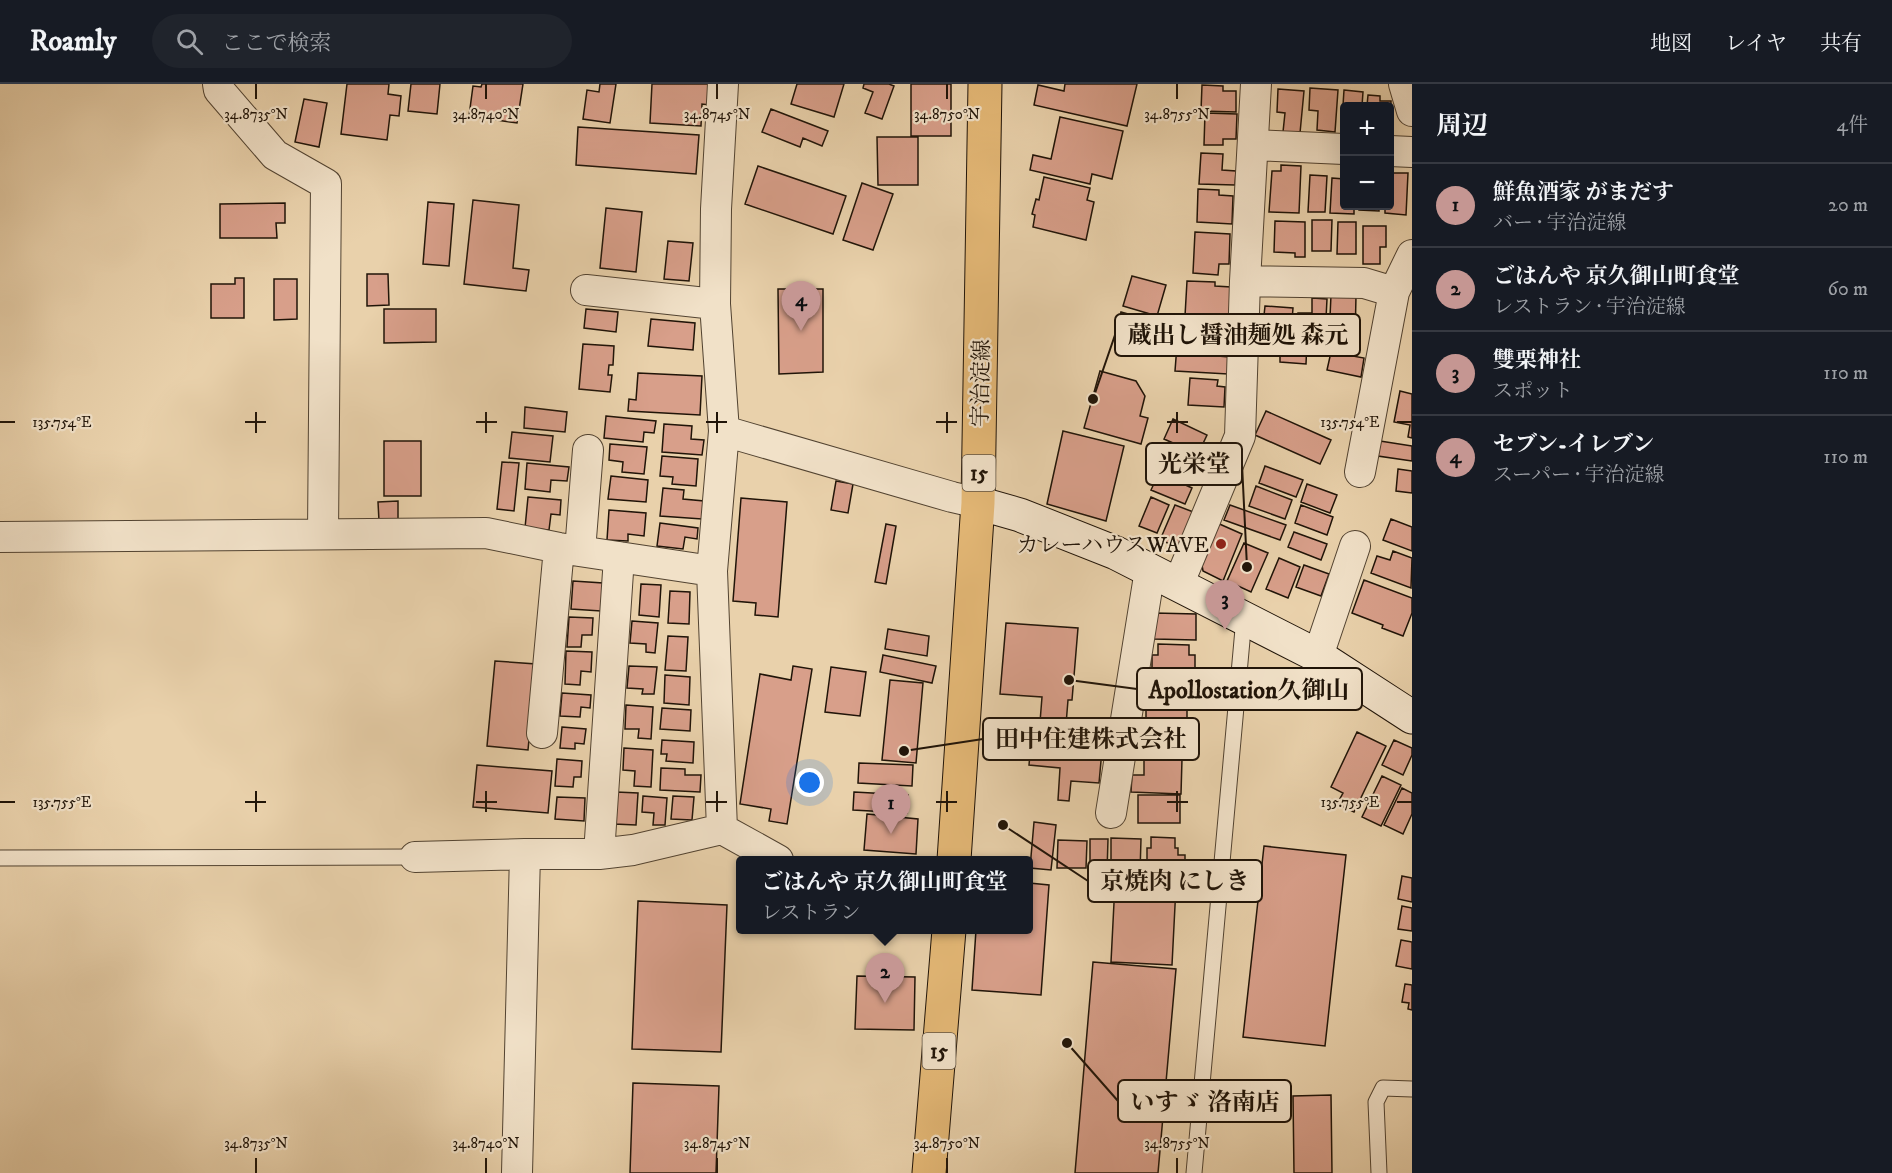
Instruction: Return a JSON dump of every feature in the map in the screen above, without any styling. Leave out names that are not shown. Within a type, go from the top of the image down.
[{"type":"main road","name":"宇治淀線","points":[[954,856],[978,503],[985,84]]},
{"type":"main road","name":"15","points":[[929,1173],[949,934]]},
{"type":"street","points":[[218,84],[219,90],[275,155],[326,184],[323,533]]},
{"type":"street","points":[[722,829],[712,572],[723,430],[715,304],[716,209],[723,84]]},
{"type":"street","points":[[1111,813],[1164,577],[1240,436],[1245,281],[1256,84]]},
{"type":"street","points":[[1404,84],[1412,111]]},
{"type":"street","points":[[1253,145],[1340,149]]},
{"type":"street","points":[[1394,151],[1412,152]]},
{"type":"street","points":[[1360,472],[1394,292],[1412,255]]},
{"type":"street","points":[[1245,281],[1364,283],[1394,292]]},
{"type":"street","points":[[586,291],[715,304]]},
{"type":"street","points":[[723,430],[1020,515],[1116,553],[1318,656],[1412,717]]},
{"type":"street","points":[[542,733],[569,550],[588,450]]},
{"type":"street","points":[[0,537],[486,533],[569,550],[712,572]]},
{"type":"street","points":[[1318,656],[1355,546]]},
{"type":"street","points":[[599,854],[619,557]]},
{"type":"street","points":[[415,857],[599,854],[633,850],[722,829],[769,856]]},
{"type":"street","points":[[517,1173],[525,854]]},
{"type":"lane","points":[[1194,1173],[1244,618]]},
{"type":"lane","points":[[0,858],[415,857]]},
{"type":"lane","points":[[1379,1173],[1376,1102],[1383,1088],[1412,1089]]},
{"type":"building","points":[[347,84],[389,84],[388,94],[401,96],[399,116],[390,115],[387,140],[341,134]]},
{"type":"building","points":[[411,84],[440,84],[437,114],[408,111]]},
{"type":"building","points":[[482,84],[523,84],[517,123],[469,116],[473,86],[481,87]]},
{"type":"building","points":[[600,84],[616,84],[610,123],[583,119],[587,90],[599,92]]},
{"type":"building","points":[[652,84],[712,84],[710,105],[702,104],[701,126],[650,123]]},
{"type":"building","points":[[797,84],[844,84],[834,117],[791,104]]},
{"type":"building","points":[[864,84],[894,86],[882,119],[865,113],[873,92],[863,88]]},
{"type":"building","points":[[911,84],[951,84],[951,136],[911,136]]},
{"type":"building","points":[[1065,84],[1137,84],[1127,126],[1034,105],[1038,85],[1064,91]]},
{"type":"building","points":[[1202,85],[1223,86],[1223,91],[1236,91],[1236,112],[1201,111]]},
{"type":"building","points":[[1310,88],[1338,90],[1335,132],[1317,130],[1318,111],[1309,110]]},
{"type":"building","points":[[1278,89],[1304,91],[1300,133],[1283,132],[1285,113],[1277,112]]},
{"type":"building","points":[[1344,90],[1363,92],[1362,102],[1343,102]]},
{"type":"building","points":[[1368,95],[1380,96],[1380,101],[1391,101],[1391,102],[1367,102]]},
{"type":"building","points":[[304,99],[327,103],[319,147],[295,142]]},
{"type":"building","points":[[771,109],[828,131],[822,146],[803,138],[800,147],[762,132]]},
{"type":"building","points":[[1205,113],[1237,114],[1236,139],[1223,139],[1223,145],[1204,145]]},
{"type":"building","points":[[1060,117],[1123,131],[1112,179],[1092,174],[1090,184],[1030,170],[1033,155],[1051,159]]},
{"type":"building","points":[[578,127],[699,135],[696,174],[576,165]]},
{"type":"building","points":[[877,137],[918,137],[918,185],[878,185]]},
{"type":"building","points":[[1201,153],[1223,154],[1222,170],[1236,171],[1235,185],[1199,184]]},
{"type":"building","points":[[1281,165],[1301,166],[1299,213],[1269,212],[1272,171],[1281,171]]},
{"type":"building","points":[[758,166],[846,196],[833,234],[745,204]]},
{"type":"building","points":[[1394,173],[1408,173],[1406,215],[1385,213],[1385,210],[1394,210]]},
{"type":"building","points":[[1310,175],[1327,176],[1325,212],[1308,212]]},
{"type":"building","points":[[1044,177],[1090,188],[1087,200],[1094,202],[1086,240],[1033,227],[1035,215],[1032,214],[1036,199],[1039,200]]},
{"type":"building","points":[[1332,178],[1340,179],[1340,210],[1354,210],[1354,214],[1330,213]]},
{"type":"building","points":[[862,183],[893,194],[873,250],[843,240]]},
{"type":"building","points":[[1198,189],[1219,190],[1219,195],[1233,196],[1232,224],[1197,222]]},
{"type":"building","points":[[473,200],[519,205],[513,268],[529,270],[526,291],[464,284]]},
{"type":"building","points":[[428,202],[454,204],[449,266],[423,264]]},
{"type":"building","points":[[285,203],[285,223],[276,223],[277,238],[220,238],[220,204]]},
{"type":"building","points":[[606,208],[642,212],[636,272],[600,268]]},
{"type":"building","points":[[1312,220],[1332,220],[1331,251],[1312,251]]},
{"type":"building","points":[[1275,221],[1305,222],[1305,257],[1295,257],[1295,253],[1274,252]]},
{"type":"building","points":[[1338,222],[1356,222],[1356,254],[1337,254]]},
{"type":"building","points":[[1363,226],[1386,226],[1386,247],[1380,247],[1380,264],[1363,264]]},
{"type":"building","points":[[1195,232],[1230,234],[1229,264],[1219,264],[1218,275],[1193,273]]},
{"type":"building","points":[[668,241],[693,243],[689,281],[664,279]]},
{"type":"building","points":[[367,274],[388,274],[389,305],[367,306]]},
{"type":"building","points":[[1132,276],[1166,285],[1157,316],[1123,306]]},
{"type":"building","points":[[235,278],[244,278],[244,318],[211,318],[211,284],[235,284]]},
{"type":"building","points":[[274,279],[297,279],[297,319],[274,320]]},
{"type":"building","points":[[1187,281],[1215,282],[1215,286],[1231,287],[1229,318],[1185,316]]},
{"type":"building","points":[[778,289],[823,289],[823,372],[779,374]]},
{"type":"building","points":[[1331,295],[1356,296],[1355,340],[1329,339]]},
{"type":"building","points":[[1312,298],[1327,299],[1325,338],[1298,336],[1298,313],[1312,313]]},
{"type":"building","points":[[1265,306],[1293,308],[1291,333],[1278,332],[1279,327],[1263,325]]},
{"type":"building","points":[[384,309],[436,309],[436,342],[384,343]]},
{"type":"building","points":[[586,309],[618,312],[616,332],[584,328]]},
{"type":"building","points":[[1121,312],[1161,323],[1154,349],[1142,345],[1143,342],[1115,334]]},
{"type":"building","points":[[651,319],[695,323],[693,350],[648,346]]},
{"type":"building","points":[[1271,338],[1307,341],[1306,364],[1280,362],[1280,350],[1270,350]]},
{"type":"building","points":[[583,344],[614,346],[613,365],[609,365],[608,375],[612,375],[610,392],[579,389]]},
{"type":"building","points":[[1177,345],[1219,348],[1218,356],[1230,357],[1228,374],[1175,371]]},
{"type":"building","points":[[1331,352],[1364,358],[1361,377],[1327,370]]},
{"type":"building","points":[[1100,371],[1136,381],[1145,396],[1140,416],[1148,418],[1141,444],[1084,428]]},
{"type":"building","points":[[638,373],[702,376],[700,415],[628,411],[629,399],[636,400]]},
{"type":"building","points":[[1190,378],[1218,380],[1217,386],[1225,387],[1224,407],[1188,405]]},
{"type":"building","points":[[1400,391],[1412,394],[1412,438],[1408,437],[1410,425],[1394,422]]},
{"type":"building","points":[[525,407],[567,412],[565,432],[524,428]]},
{"type":"building","points":[[1266,411],[1331,440],[1320,464],[1255,435]]},
{"type":"building","points":[[606,416],[656,421],[654,433],[644,432],[643,442],[604,438]]},
{"type":"building","points":[[1173,419],[1207,435],[1198,454],[1164,439]]},
{"type":"building","points":[[664,424],[692,426],[691,439],[704,440],[702,455],[662,452]]},
{"type":"building","points":[[1063,431],[1124,446],[1106,521],[1047,504]]},
{"type":"building","points":[[512,432],[553,436],[550,462],[509,458]]},
{"type":"building","points":[[384,441],[421,441],[421,496],[384,496]]},
{"type":"building","points":[[1380,441],[1412,446],[1412,461],[1378,456]]},
{"type":"building","points":[[610,444],[647,447],[644,474],[622,472],[623,462],[609,460]]},
{"type":"building","points":[[1163,444],[1198,460],[1191,477],[1155,461]]},
{"type":"building","points":[[662,456],[698,459],[696,486],[672,484],[673,477],[660,476]]},
{"type":"building","points":[[502,462],[519,463],[514,511],[497,509]]},
{"type":"building","points":[[527,463],[569,467],[567,481],[551,480],[550,492],[525,489]]},
{"type":"building","points":[[1265,466],[1303,480],[1296,497],[1259,483]]},
{"type":"building","points":[[1398,469],[1412,471],[1412,493],[1396,491]]},
{"type":"building","points":[[1159,473],[1192,488],[1185,504],[1151,490]]},
{"type":"building","points":[[611,476],[648,480],[646,502],[608,499]]},
{"type":"building","points":[[836,481],[853,484],[848,513],[831,510]]},
{"type":"building","points":[[1307,484],[1337,495],[1330,513],[1301,502]]},
{"type":"building","points":[[1256,486],[1292,500],[1285,519],[1249,506]]},
{"type":"building","points":[[663,488],[684,490],[683,499],[704,501],[702,519],[660,516]]},
{"type":"building","points":[[528,497],[561,500],[560,515],[551,514],[549,530],[525,528]]},
{"type":"building","points":[[1151,497],[1169,505],[1157,533],[1139,526]]},
{"type":"building","points":[[741,498],[787,502],[778,617],[755,615],[756,603],[733,601]]},
{"type":"building","points":[[398,501],[398,520],[379,521],[378,502]]},
{"type":"building","points":[[1175,505],[1196,513],[1181,548],[1160,540]]},
{"type":"building","points":[[1230,505],[1286,525],[1280,540],[1224,520]]},
{"type":"building","points":[[1301,505],[1333,517],[1327,535],[1295,523]]},
{"type":"building","points":[[609,510],[646,513],[644,536],[628,534],[628,541],[607,540]]},
{"type":"building","points":[[1391,519],[1412,527],[1412,551],[1383,540]]},
{"type":"building","name":"カレーハウスWAVE","points":[[1215,522],[1242,534],[1223,581],[1203,571],[1200,554]]},
{"type":"building","points":[[660,523],[698,528],[697,539],[685,537],[683,549],[657,546]]},
{"type":"building","points":[[886,524],[896,526],[886,584],[875,582]]},
{"type":"building","points":[[1294,532],[1327,544],[1321,560],[1288,547]]},
{"type":"building","points":[[1244,543],[1268,553],[1251,592],[1227,581]]},
{"type":"building","points":[[1393,551],[1412,558],[1411,588],[1371,573],[1377,556],[1390,560]]},
{"type":"building","points":[[1279,558],[1300,567],[1288,598],[1266,589]]},
{"type":"building","points":[[1304,565],[1329,574],[1321,596],[1296,587]]},
{"type":"building","points":[[1364,580],[1412,598],[1412,613],[1403,636],[1382,628],[1383,625],[1352,613]]},
{"type":"building","points":[[573,581],[603,583],[601,611],[571,609]]},
{"type":"building","points":[[641,584],[661,585],[659,617],[639,615]]},
{"type":"building","points":[[670,591],[690,592],[689,624],[668,623]]},
{"type":"building","points":[[1154,613],[1196,614],[1196,640],[1154,639]]},
{"type":"building","points":[[569,617],[593,618],[592,635],[582,635],[581,647],[567,647]]},
{"type":"building","points":[[632,621],[658,623],[655,653],[646,652],[646,644],[630,643]]},
{"type":"building","points":[[1006,623],[1078,628],[1072,700],[1068,700],[1064,749],[1038,747],[1042,697],[1000,694]]},
{"type":"building","points":[[888,629],[929,636],[927,656],[885,649]]},
{"type":"building","points":[[668,636],[688,637],[686,671],[665,670]]},
{"type":"building","points":[[1158,644],[1189,645],[1189,655],[1195,655],[1195,672],[1152,671],[1152,655],[1158,655]]},
{"type":"building","points":[[566,651],[592,652],[591,672],[581,671],[580,685],[565,684]]},
{"type":"building","points":[[883,655],[936,666],[932,683],[880,672]]},
{"type":"building","points":[[495,661],[536,664],[528,750],[487,746]]},
{"type":"building","points":[[629,666],[657,667],[654,694],[642,694],[643,689],[627,688]]},
{"type":"building","points":[[793,666],[812,669],[787,824],[769,821],[771,809],[740,804],[760,674],[791,680]]},
{"type":"building","points":[[831,667],[866,672],[860,716],[825,712]]},
{"type":"building","points":[[665,675],[690,677],[689,705],[664,703]]},
{"type":"building","points":[[1155,675],[1190,675],[1189,701],[1155,701]]},
{"type":"building","points":[[890,680],[923,683],[916,763],[882,760]]},
{"type":"building","points":[[562,693],[591,695],[590,708],[581,707],[580,717],[560,716]]},
{"type":"building","points":[[1146,704],[1187,704],[1187,728],[1146,728]]},
{"type":"building","points":[[626,705],[653,707],[651,739],[638,738],[639,729],[625,729]]},
{"type":"building","points":[[662,708],[691,710],[690,731],[660,729]]},
{"type":"building","points":[[562,727],[586,729],[584,744],[575,743],[575,749],[560,748]]},
{"type":"building","points":[[1133,732],[1185,734],[1185,756],[1132,754]]},
{"type":"building","points":[[1357,732],[1386,746],[1354,812],[1337,804],[1343,793],[1331,787]]},
{"type":"building","points":[[662,740],[694,742],[693,763],[666,761],[667,754],[661,754]]},
{"type":"building","points":[[1394,740],[1412,748],[1412,755],[1403,775],[1382,765]]},
{"type":"building","points":[[1031,744],[1037,745],[1036,749],[1066,751],[1066,747],[1102,750],[1099,783],[1071,781],[1069,801],[1058,800],[1060,768],[1029,765]]},
{"type":"building","points":[[624,748],[653,750],[651,787],[634,786],[635,771],[623,770]]},
{"type":"building","points":[[1144,758],[1182,759],[1181,794],[1131,792],[1132,775],[1144,775]]},
{"type":"building","points":[[557,759],[582,761],[581,777],[574,777],[573,787],[555,786]]},
{"type":"building","points":[[859,763],[913,765],[912,786],[858,783]]},
{"type":"building","points":[[477,765],[552,771],[548,813],[473,807]]},
{"type":"building","points":[[661,768],[685,769],[685,775],[701,775],[700,792],[660,790]]},
{"type":"building","points":[[1382,776],[1401,785],[1381,826],[1362,817]]},
{"type":"building","points":[[1402,788],[1412,793],[1412,814],[1403,834],[1384,825]]},
{"type":"building","points":[[616,792],[638,793],[636,825],[614,824]]},
{"type":"building","points":[[854,792],[908,795],[907,813],[853,810]]},
{"type":"building","points":[[1138,795],[1180,795],[1180,823],[1138,823]]},
{"type":"building","points":[[643,796],[667,798],[665,825],[653,825],[654,813],[642,812]]},
{"type":"building","points":[[673,796],[694,797],[692,820],[671,819]]},
{"type":"building","points":[[557,797],[585,798],[584,821],[555,819]]},
{"type":"building","points":[[867,814],[918,819],[916,854],[864,850]]},
{"type":"building","points":[[1034,822],[1056,825],[1051,870],[1033,868],[1033,856],[1031,856]]},
{"type":"building","points":[[1151,837],[1175,838],[1178,855],[1185,855],[1185,872],[1147,872],[1147,848],[1151,848]]},
{"type":"building","points":[[1111,838],[1141,839],[1140,872],[1111,871]]},
{"type":"building","points":[[1090,839],[1108,839],[1107,872],[1090,872]]},
{"type":"building","points":[[1058,840],[1087,841],[1086,868],[1057,868]]},
{"type":"building","points":[[1264,846],[1346,855],[1325,1046],[1243,1037]]},
{"type":"building","points":[[1402,876],[1412,878],[1412,902],[1398,899]]},
{"type":"building","points":[[1033,883],[1049,885],[1041,995],[972,990],[976,934],[1033,934]]},
{"type":"building","points":[[1115,883],[1176,886],[1172,965],[1111,962]]},
{"type":"building","points":[[638,901],[727,905],[721,1052],[632,1049]]},
{"type":"building","points":[[1402,906],[1412,908],[1412,931],[1398,929]]},
{"type":"building","points":[[1401,940],[1412,942],[1412,969],[1396,966]]},
{"type":"building","points":[[1093,962],[1176,969],[1158,1173],[1075,1173]]},
{"type":"building","points":[[857,976],[915,977],[914,1030],[855,1029]]},
{"type":"building","points":[[1405,984],[1412,985],[1412,1010],[1408,1009],[1409,1003],[1402,1002]]},
{"type":"building","points":[[633,1083],[719,1086],[716,1173],[630,1173]]},
{"type":"building","points":[[1331,1095],[1332,1173],[1294,1173],[1293,1096]]},
{"type":"place","name":"セブン-イレブン","points":[[801,331]]},
{"type":"place","name":"蔵出し醤油麺処 森元","points":[[1093,399]]},
{"type":"place","name":"カレーハウスWAVE","points":[[1221,544]]},
{"type":"place","name":"光栄堂","points":[[1247,567]]},
{"type":"place","name":"雙栗神社","points":[[1225,630]]},
{"type":"place","name":"Apollostation久御山","points":[[1069,680]]},
{"type":"place","name":"田中住建株式会社","points":[[904,751]]},
{"type":"place","name":"京焼肉 にしき","points":[[1003,825]]},
{"type":"place","name":"鮮魚酒家 がまだす","points":[[891,834]]},
{"type":"place","name":"ごはんや 京久御山町食堂","points":[[885,1003]]},
{"type":"place","name":"いすゞ 洛南店","points":[[1067,1043]]}]
